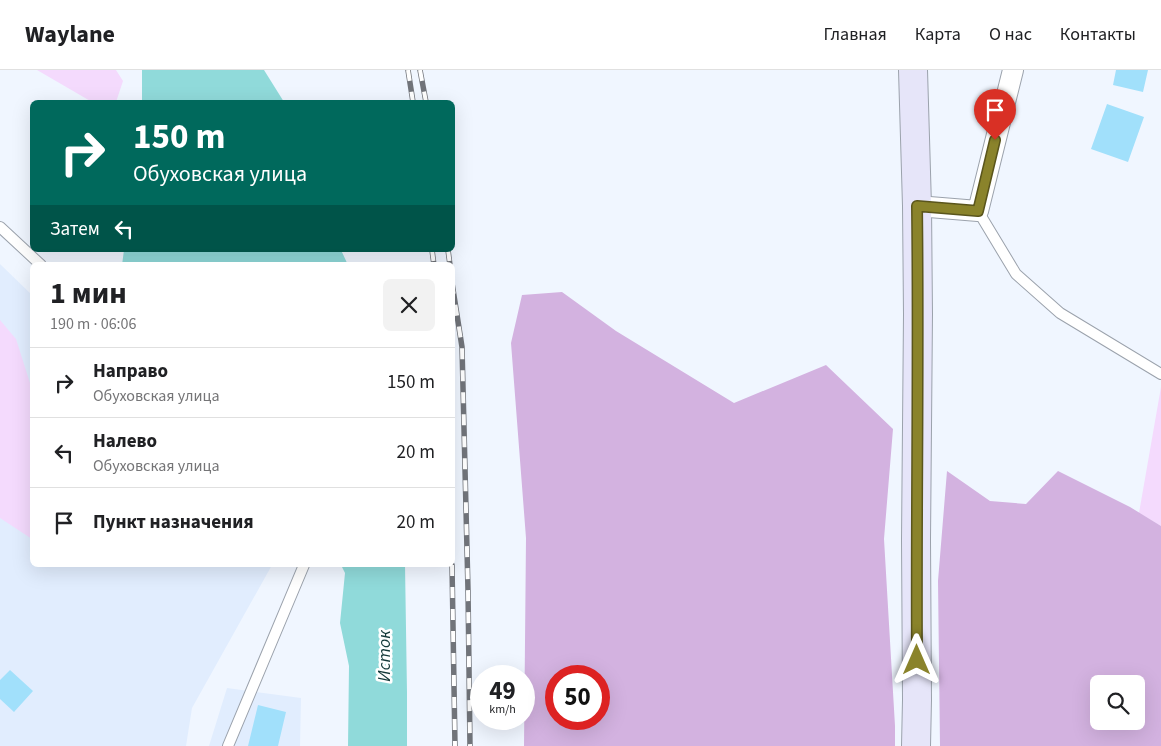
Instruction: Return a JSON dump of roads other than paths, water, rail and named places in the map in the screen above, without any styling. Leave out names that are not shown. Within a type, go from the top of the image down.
[{"type":"main road","points":[[913,70],[918,314],[916,746]]},
{"type":"street","points":[[917,206],[978,211],[1013,70]]},
{"type":"lane","points":[[978,211],[1016,274],[1060,313],[1161,374]]},
{"type":"lane","points":[[0,227],[38,262]]},
{"type":"lane","points":[[228,746],[303,567]]},
{"type":"water","points":[[142,70],[264,70],[283,100],[142,100]]},
{"type":"water","points":[[124,252],[342,252],[347,262],[122,262]]},
{"type":"water","name":"Исток","points":[[342,567],[405,567],[407,746],[348,746],[349,666],[340,623],[345,573]]},
{"type":"railway","points":[[408,70],[413,100]]},
{"type":"railway","points":[[420,70],[426,100]]},
{"type":"railway","points":[[432,252],[434,262]]},
{"type":"railway","points":[[448,252],[450,262]]},
{"type":"railway","points":[[455,302],[462,347],[470,746]]},
{"type":"railway","points":[[452,567],[455,746]]}]
